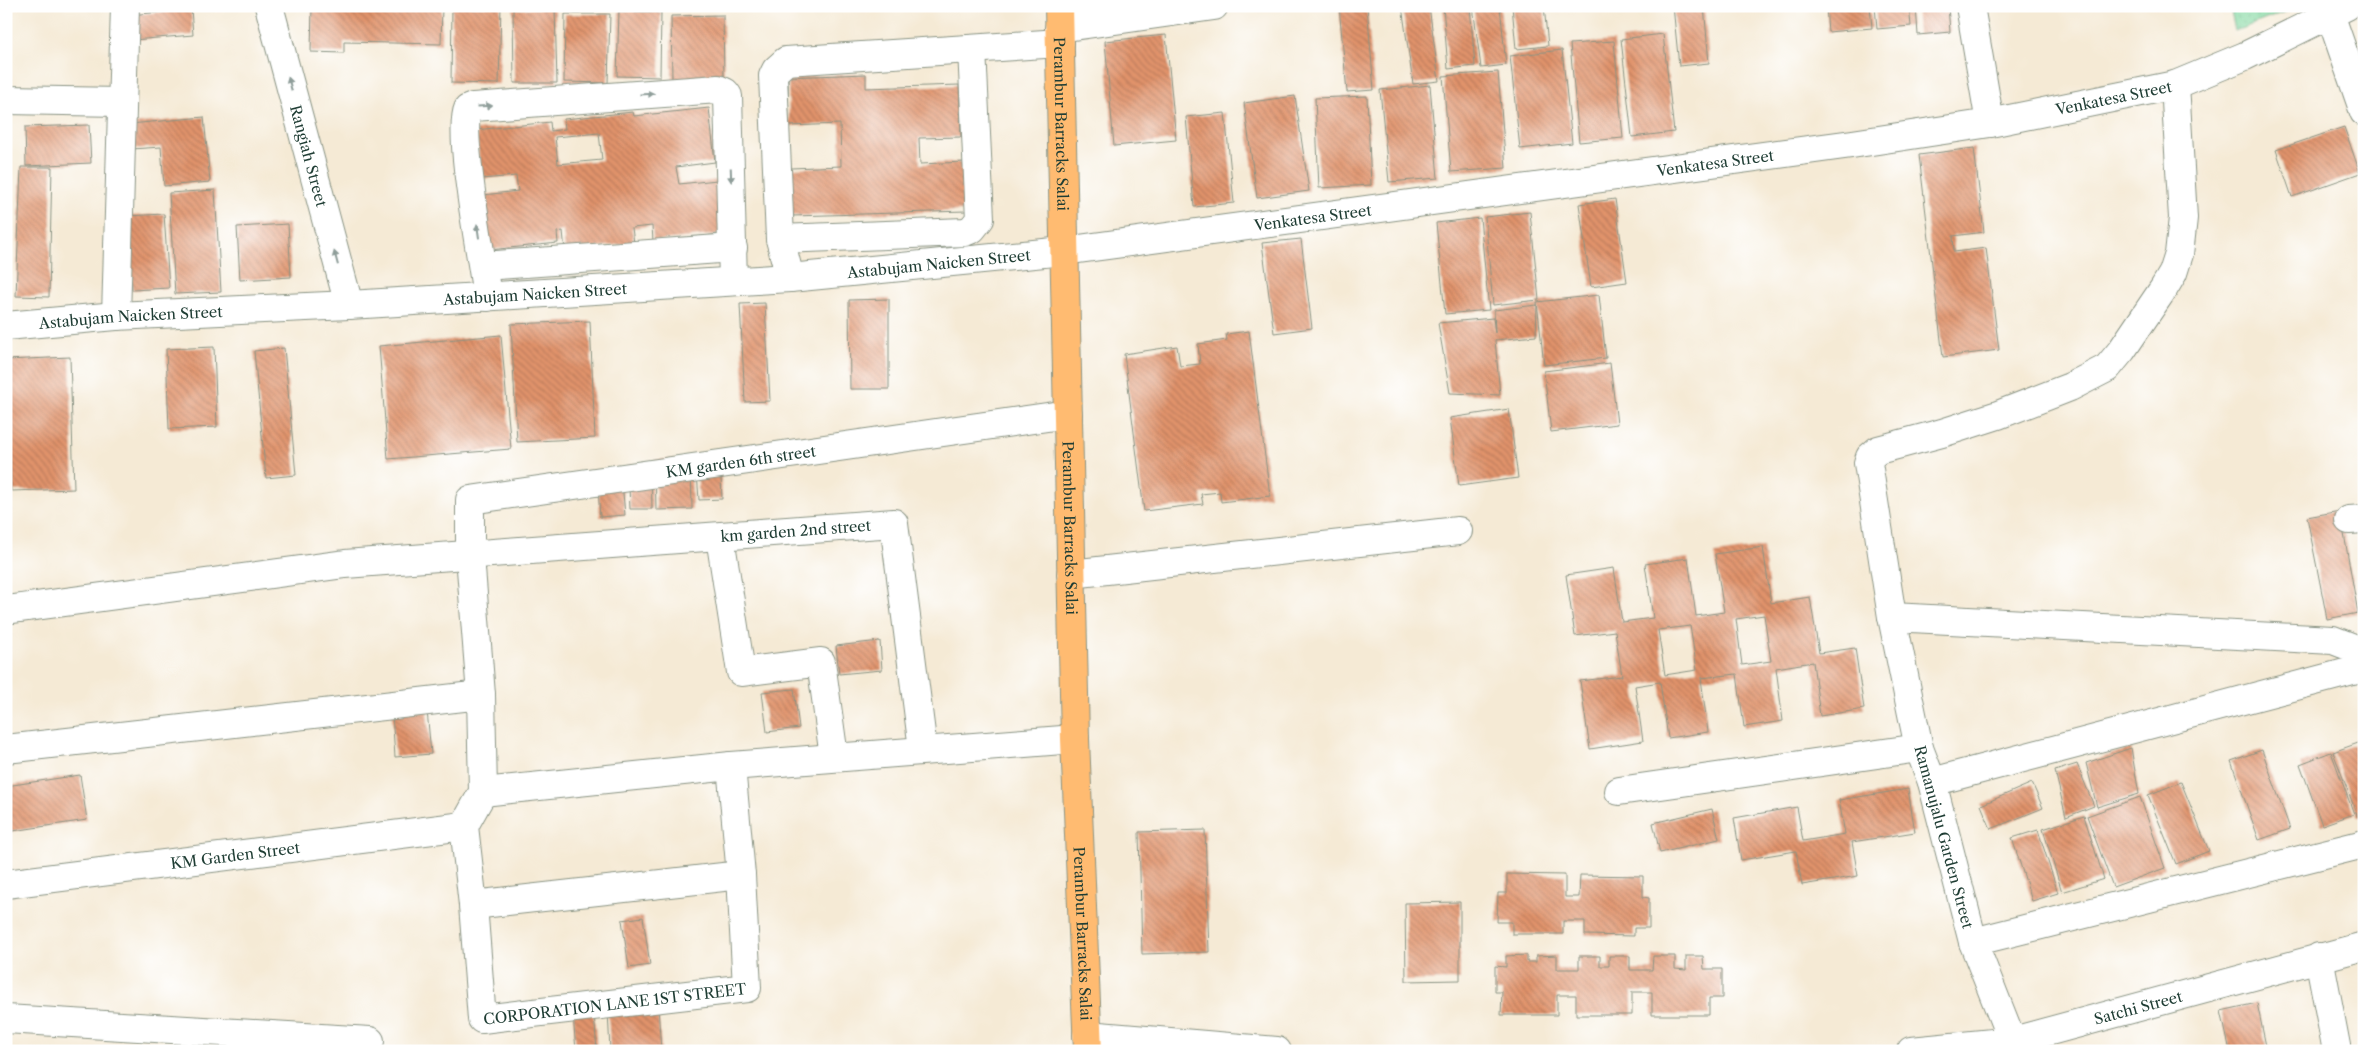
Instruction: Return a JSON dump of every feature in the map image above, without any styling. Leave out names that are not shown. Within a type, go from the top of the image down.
[{"type":"main road","name":"Perambur Barracks Salai","points":[[1059,26],[1075,739],[1088,1043]]},
{"type":"street","points":[[116,316],[124,6]]},
{"type":"street","name":"Rangiah Street","points":[[269,6],[349,305]]},
{"type":"street","points":[[790,278],[780,239],[773,76],[780,65],[786,61],[972,49],[1059,26],[1214,6]]},
{"type":"street","points":[[1970,6],[1990,122]]},
{"type":"street","points":[[2338,10],[2364,112]]},
{"type":"street","name":"Venkatesa Street","points":[[1064,251],[1852,144],[1990,122],[2175,85],[2245,56],[2338,10]]},
{"type":"street","points":[[780,239],[965,232],[972,229],[980,219],[972,49]]},
{"type":"street","name":"Ramanujalu Garden Street","points":[[2015,1046],[1973,942],[1932,782],[1919,748],[1892,617],[1869,472],[1870,457],[1878,450],[1951,430],[2070,387],[2106,368],[2122,350],[2140,327],[2173,273],[2179,254],[2183,218],[2175,85]]},
{"type":"street","points":[[488,297],[464,125],[468,109],[473,106],[718,90],[725,92],[728,96],[729,106],[733,282]]},
{"type":"street","points":[[6,100],[121,102]]},
{"type":"street","points":[[483,266],[733,248]]},
{"type":"street","name":"Astabujam Naicken Street","points":[[6,326],[116,316],[349,305],[790,278],[1064,251]]},
{"type":"street","name":"KM garden 6th street","points":[[470,556],[470,500],[1068,414]]},
{"type":"street","name":"km garden 2nd street","points":[[6,610],[344,564],[894,523],[923,749]]},
{"type":"street","points":[[1071,574],[1458,530]]},
{"type":"street","points":[[720,537],[741,672],[821,662],[834,757]]},
{"type":"street","points":[[470,556],[481,695],[483,792],[464,826],[473,905],[741,875],[731,766]]},
{"type":"street","points":[[1892,617],[2333,640],[2364,652]]},
{"type":"street","points":[[1932,782],[2364,668]]},
{"type":"street","points":[[6,749],[481,695]]},
{"type":"street","points":[[483,792],[731,766],[923,749],[1075,739]]},
{"type":"street","points":[[1619,791],[1919,748]]},
{"type":"street","name":"KM Garden Street","points":[[6,884],[464,826]]},
{"type":"street","points":[[1973,942],[2364,844]]},
{"type":"street","name":"CORPORATION LANE 1ST STREET","points":[[473,905],[482,1019],[747,988],[741,875]]},
{"type":"street","name":"Satchi Street","points":[[1911,1051],[2015,1046],[2318,956],[2364,946]]},
{"type":"street","points":[[2318,956],[2337,1051]]},
{"type":"street","points":[[6,1019],[370,1041]]},
{"type":"street","points":[[1088,1043],[1277,1051]]},
{"type":"green space","points":[[2230,6],[2301,6],[2235,31]]},
{"type":"building","points":[[312,6],[442,6],[441,44],[344,42],[344,53],[311,52]]},
{"type":"building","points":[[452,6],[501,6],[499,84],[451,83]]},
{"type":"building","points":[[1339,6],[1367,6],[1374,90],[1347,92]]},
{"type":"building","points":[[1402,6],[1429,6],[1439,81],[1413,84]]},
{"type":"building","points":[[1443,6],[1470,6],[1475,66],[1448,69]]},
{"type":"building","points":[[1473,6],[1500,6],[1506,65],[1481,68]]},
{"type":"building","points":[[1512,6],[1544,6],[1548,46],[1516,49]]},
{"type":"building","points":[[1673,6],[1704,6],[1709,63],[1679,66]]},
{"type":"building","points":[[1826,6],[1870,6],[1872,28],[1828,32]]},
{"type":"building","points":[[1875,6],[1909,6],[1911,26],[1877,29]]},
{"type":"building","points":[[1916,6],[1948,6],[1950,32],[1918,35]]},
{"type":"building","points":[[555,8],[557,83],[514,83],[513,9]]},
{"type":"building","points":[[191,9],[193,35],[133,40],[130,15]]},
{"type":"building","points":[[619,11],[661,12],[660,77],[617,76]]},
{"type":"building","points":[[565,14],[610,14],[608,83],[564,82]]},
{"type":"building","points":[[723,15],[724,78],[672,79],[671,16]]},
{"type":"building","points":[[1663,34],[1674,132],[1632,137],[1621,39]]},
{"type":"building","points":[[1166,35],[1176,140],[1114,146],[1105,41]]},
{"type":"building","points":[[1614,41],[1623,138],[1579,142],[1570,44]]},
{"type":"building","points":[[1562,50],[1572,143],[1520,149],[1510,56]]},
{"type":"building","points":[[1498,72],[1506,168],[1451,172],[1443,76]]},
{"type":"building","points":[[866,74],[866,88],[959,85],[961,137],[919,138],[920,164],[965,162],[966,211],[792,216],[791,168],[841,166],[840,124],[789,126],[788,77]]},
{"type":"building","points":[[1430,85],[1438,178],[1389,182],[1380,90]]},
{"type":"building","points":[[1295,96],[1309,191],[1257,198],[1244,103]]},
{"type":"building","points":[[1367,96],[1371,185],[1319,188],[1315,98]]},
{"type":"building","points":[[709,108],[715,162],[676,167],[679,184],[717,180],[722,234],[653,241],[652,226],[632,228],[634,243],[565,251],[563,231],[557,232],[558,243],[489,250],[483,195],[518,191],[516,176],[481,179],[476,130],[550,122],[551,131],[565,129],[564,119],[633,112],[634,116]],"holes":[[[599,133],[602,160],[558,164],[555,137]]]},
{"type":"building","points":[[1225,113],[1234,203],[1194,207],[1186,117]]},
{"type":"building","points":[[204,117],[210,182],[164,186],[161,147],[132,149],[130,124]]},
{"type":"building","points":[[89,125],[91,163],[26,166],[25,127]]},
{"type":"building","points":[[2344,127],[2360,173],[2292,197],[2276,150]]},
{"type":"building","points":[[1974,148],[1984,232],[1953,236],[1954,252],[1986,248],[1999,350],[1943,357],[1919,155]]},
{"type":"building","points":[[21,167],[52,167],[49,297],[16,296]]},
{"type":"building","points":[[215,190],[221,292],[175,294],[169,193]]},
{"type":"building","points":[[1615,199],[1627,282],[1591,287],[1579,204]]},
{"type":"building","points":[[1530,212],[1539,300],[1493,305],[1485,217]]},
{"type":"building","points":[[164,214],[169,288],[132,290],[128,216]]},
{"type":"building","points":[[1480,218],[1489,310],[1445,314],[1436,223]]},
{"type":"building","points":[[288,224],[291,277],[240,280],[237,227]]},
{"type":"building","points":[[1301,239],[1312,328],[1274,333],[1262,243]]},
{"type":"building","points":[[1599,295],[1606,358],[1544,365],[1537,302]]},
{"type":"building","points":[[889,299],[889,389],[850,389],[849,300]]},
{"type":"building","points":[[765,303],[770,401],[745,402],[740,304]]},
{"type":"building","points":[[1537,305],[1536,336],[1495,340],[1500,395],[1450,393],[1438,323],[1493,318],[1495,333],[1494,310]]},
{"type":"building","points":[[590,321],[595,438],[517,442],[511,324]]},
{"type":"building","points":[[1249,331],[1270,496],[1221,502],[1220,492],[1201,494],[1203,504],[1144,511],[1124,354],[1177,346],[1180,366],[1200,364],[1198,344],[1227,340],[1226,334]]},
{"type":"building","points":[[501,335],[511,449],[388,459],[379,346]]},
{"type":"building","points":[[214,347],[217,427],[169,429],[166,349]]},
{"type":"building","points":[[284,348],[296,475],[266,478],[254,351]]},
{"type":"building","points":[[70,357],[74,489],[11,491],[6,360]]},
{"type":"building","points":[[1610,363],[1617,424],[1551,432],[1544,371]]},
{"type":"building","points":[[1509,409],[1518,478],[1459,486],[1450,418]]},
{"type":"building","points":[[720,458],[722,499],[699,500],[696,459]]},
{"type":"building","points":[[691,459],[692,509],[656,510],[655,460]]},
{"type":"building","points":[[651,464],[652,509],[630,509],[628,465]]},
{"type":"building","points":[[621,471],[625,515],[600,517],[597,473]]},
{"type":"building","points":[[2340,511],[2358,613],[2327,619],[2307,517]]},
{"type":"building","points":[[1763,547],[1771,603],[1810,597],[1819,653],[1855,648],[1864,709],[1820,716],[1813,662],[1776,668],[1783,721],[1744,727],[1737,674],[1701,678],[1708,732],[1668,738],[1660,682],[1635,686],[1643,741],[1590,749],[1580,681],[1622,676],[1615,631],[1575,636],[1566,575],[1614,568],[1622,622],[1653,618],[1645,564],[1688,558],[1696,616],[1724,612],[1715,554]],"holes":[[[1764,615],[1771,661],[1742,665],[1736,619]],[[1690,626],[1697,670],[1665,675],[1658,630]]]},
{"type":"building","points":[[880,641],[882,670],[839,674],[836,646]]},
{"type":"building","points":[[794,689],[799,728],[767,732],[762,692]]},
{"type":"building","points":[[427,710],[431,754],[395,757],[392,713]]},
{"type":"building","points":[[2361,742],[2364,749],[2364,815],[2358,817],[2333,752]]},
{"type":"building","points":[[2131,748],[2139,794],[2097,807],[2086,763]]},
{"type":"building","points":[[2262,750],[2290,829],[2259,840],[2231,761]]},
{"type":"building","points":[[2331,752],[2354,814],[2322,825],[2300,764]]},
{"type":"building","points":[[2077,764],[2094,806],[2066,817],[2055,771]]},
{"type":"building","points":[[80,775],[87,820],[6,832],[6,786]]},
{"type":"building","points":[[2181,782],[2209,851],[2176,864],[2148,795]]},
{"type":"building","points":[[2032,783],[2043,808],[1991,829],[1981,805]]},
{"type":"building","points":[[1908,789],[1915,832],[1852,842],[1858,876],[1802,885],[1796,851],[1741,860],[1734,818],[1797,807],[1803,841],[1845,834],[1839,800]]},
{"type":"building","points":[[2140,797],[2165,868],[2113,887],[2087,816]]},
{"type":"building","points":[[1712,809],[1719,839],[1660,853],[1653,823]]},
{"type":"building","points":[[2084,816],[2104,879],[2062,892],[2043,829]]},
{"type":"building","points":[[1205,830],[1209,952],[1142,954],[1139,832]]},
{"type":"building","points":[[2038,830],[2058,893],[2032,901],[2012,838]]},
{"type":"building","points":[[1507,874],[1565,875],[1565,897],[1579,897],[1580,875],[1643,876],[1643,897],[1649,898],[1649,928],[1634,928],[1634,936],[1585,935],[1585,921],[1563,921],[1563,934],[1512,934],[1512,922],[1497,922],[1498,893],[1507,893]]},
{"type":"building","points":[[1460,902],[1460,980],[1406,981],[1405,903]]},
{"type":"building","points":[[643,917],[650,965],[629,968],[622,920]]},
{"type":"building","points":[[1527,955],[1527,962],[1536,962],[1536,956],[1557,955],[1557,969],[1579,969],[1579,956],[1600,956],[1600,966],[1609,966],[1609,956],[1630,956],[1630,970],[1652,970],[1653,956],[1675,956],[1675,969],[1686,970],[1686,956],[1703,956],[1704,969],[1722,969],[1722,998],[1709,998],[1709,1015],[1652,1015],[1652,992],[1632,992],[1632,1015],[1576,1015],[1576,995],[1557,995],[1557,1015],[1501,1015],[1502,992],[1495,992],[1495,966],[1506,967],[1506,956]]},
{"type":"building","points":[[2257,1003],[2267,1051],[2230,1051],[2221,1011]]},
{"type":"building","points":[[658,1007],[661,1051],[610,1051],[608,1011]]},
{"type":"building","points":[[594,1013],[597,1051],[576,1051],[573,1014]]}]
